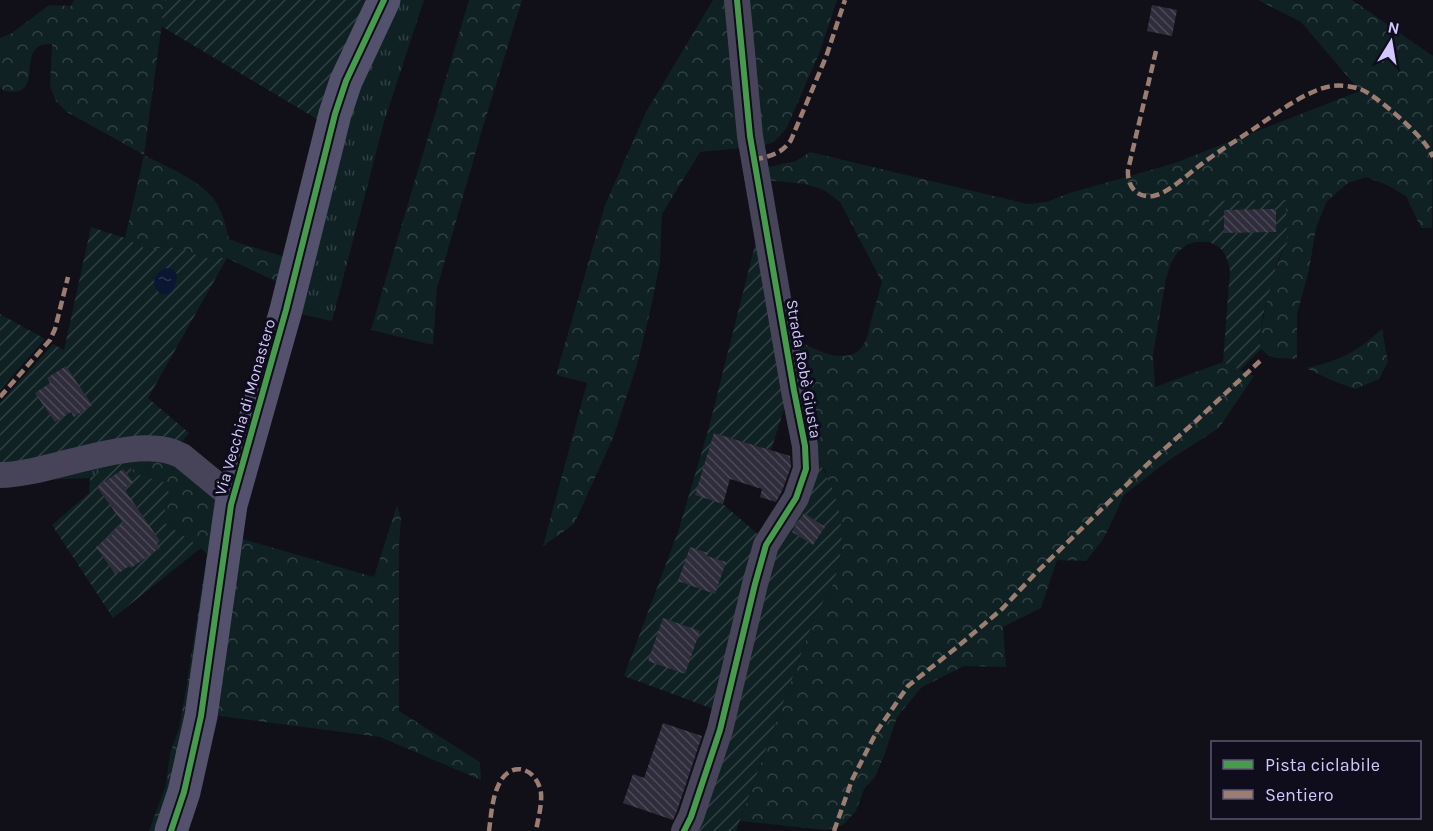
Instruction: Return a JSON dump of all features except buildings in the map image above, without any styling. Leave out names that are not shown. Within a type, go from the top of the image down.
[{"type":"street","name":"Via Vecchia di Monastero","points":[[171,831],[189,771],[201,716],[233,498],[286,310],[334,114],[346,81],[384,0]]},
{"type":"street","name":"Strada Robè Giusta","points":[[684,831],[691,817],[720,730],[766,545],[796,498],[806,469],[805,446],[750,136],[737,0]]},
{"type":"street","points":[[0,475],[28,472],[120,451],[162,450],[185,458],[233,498]]},
{"type":"green space","points":[[74,0],[165,0],[144,155],[67,112],[56,101],[50,86],[52,44],[41,45],[35,50],[25,87],[14,92],[4,91],[0,87],[0,38],[12,33],[49,5],[71,6]]},
{"type":"green space","points":[[165,0],[373,0],[322,122],[161,26]]},
{"type":"green space","points":[[397,0],[424,0],[384,122],[332,321],[296,313],[345,121]]},
{"type":"green space","points":[[469,0],[522,0],[437,288],[433,345],[371,330]]},
{"type":"green space","points":[[713,0],[727,0],[742,148],[700,152],[662,214],[660,263],[650,312],[637,365],[613,438],[574,524],[543,546],[587,383],[556,375],[605,205],[646,112]]},
{"type":"green space","points":[[746,0],[837,0],[819,54],[786,129],[774,142],[760,147]]},
{"type":"green space","points":[[1258,0],[1352,0],[1433,56],[1432,228],[1421,228],[1406,196],[1387,185],[1366,177],[1348,183],[1327,201],[1316,228],[1309,270],[1297,314],[1297,359],[1276,358],[1261,349],[1259,338],[1271,283],[1287,243],[1209,201],[1209,242],[1186,245],[1171,263],[1166,279],[1153,355],[1155,387],[1223,362],[1254,376],[1219,428],[1169,460],[1124,495],[1104,538],[1086,561],[1057,560],[1041,608],[1003,627],[1006,667],[964,666],[922,687],[897,717],[875,777],[864,789],[856,811],[843,825],[826,830],[740,821],[815,616],[834,582],[840,558],[842,534],[826,473],[816,455],[794,338],[831,355],[851,355],[859,350],[867,338],[882,282],[840,202],[824,190],[805,184],[766,180],[764,168],[796,161],[810,152],[1027,204],[1047,202],[1066,194],[1172,164],[1360,91],[1301,22]]},
{"type":"green space","points":[[144,155],[184,175],[203,188],[217,204],[229,239],[288,258],[281,284],[227,258],[202,258],[187,250],[169,247],[148,250],[125,238]]},
{"type":"green space","points":[[1286,200],[1287,243],[1278,260],[1263,315],[1259,338],[1261,349],[1240,370],[1223,362],[1230,270],[1224,252],[1209,242],[1209,201]]},
{"type":"green space","points":[[91,227],[125,238],[148,250],[169,247],[187,250],[202,258],[227,258],[148,398],[189,433],[176,449],[0,471],[0,403],[53,344],[64,350]]},
{"type":"green space","points":[[757,237],[787,400],[771,450],[714,434],[723,504],[760,536],[716,710],[624,676],[678,532],[708,431]]},
{"type":"green space","points":[[0,314],[45,339],[0,390]]},
{"type":"green space","points":[[1382,329],[1388,362],[1379,379],[1355,389],[1306,368],[1347,354]]},
{"type":"green space","points":[[149,453],[162,454],[134,474],[124,460],[118,460],[90,478],[0,483],[0,479],[30,475],[88,461]]},
{"type":"green space","points":[[162,454],[219,495],[193,700],[162,831],[149,831],[166,785],[170,753],[179,728],[207,554],[162,521],[169,496],[134,474]]},
{"type":"green space","points":[[816,455],[833,490],[839,511],[842,534],[840,558],[834,582],[815,616],[736,831],[696,831],[776,550]]},
{"type":"green space","points":[[117,460],[124,460],[135,474],[167,483],[169,496],[162,521],[201,548],[113,618],[52,525],[89,493],[90,478]]},
{"type":"green space","points":[[397,505],[401,519],[399,711],[480,762],[481,780],[380,737],[212,715],[236,537],[374,577]]},
{"type":"water","points":[[166,268],[172,269],[177,274],[174,287],[170,293],[164,295],[155,287],[154,280],[157,274]]},
{"type":"marked path","points":[[754,160],[780,151],[791,140],[826,57],[845,0]]},
{"type":"marked path","points":[[1156,51],[1128,170],[1131,186],[1142,195],[1159,195],[1290,104],[1312,92],[1332,86],[1346,86],[1367,92],[1414,131],[1433,157]]},
{"type":"marked path","points":[[0,397],[50,340],[68,277]]},
{"type":"marked path","points":[[834,831],[852,780],[877,731],[908,686],[1002,609],[1153,459],[1260,361]]},
{"type":"marked path","points":[[489,831],[493,801],[499,784],[504,776],[517,769],[529,773],[539,784],[541,802],[536,831]]},
{"type":"cycle path","points":[[171,831],[184,792],[201,716],[231,505],[286,310],[335,114],[346,81],[384,0]]},
{"type":"cycle path","points":[[684,831],[691,817],[720,730],[766,545],[796,498],[806,469],[805,446],[750,136],[737,0]]}]
